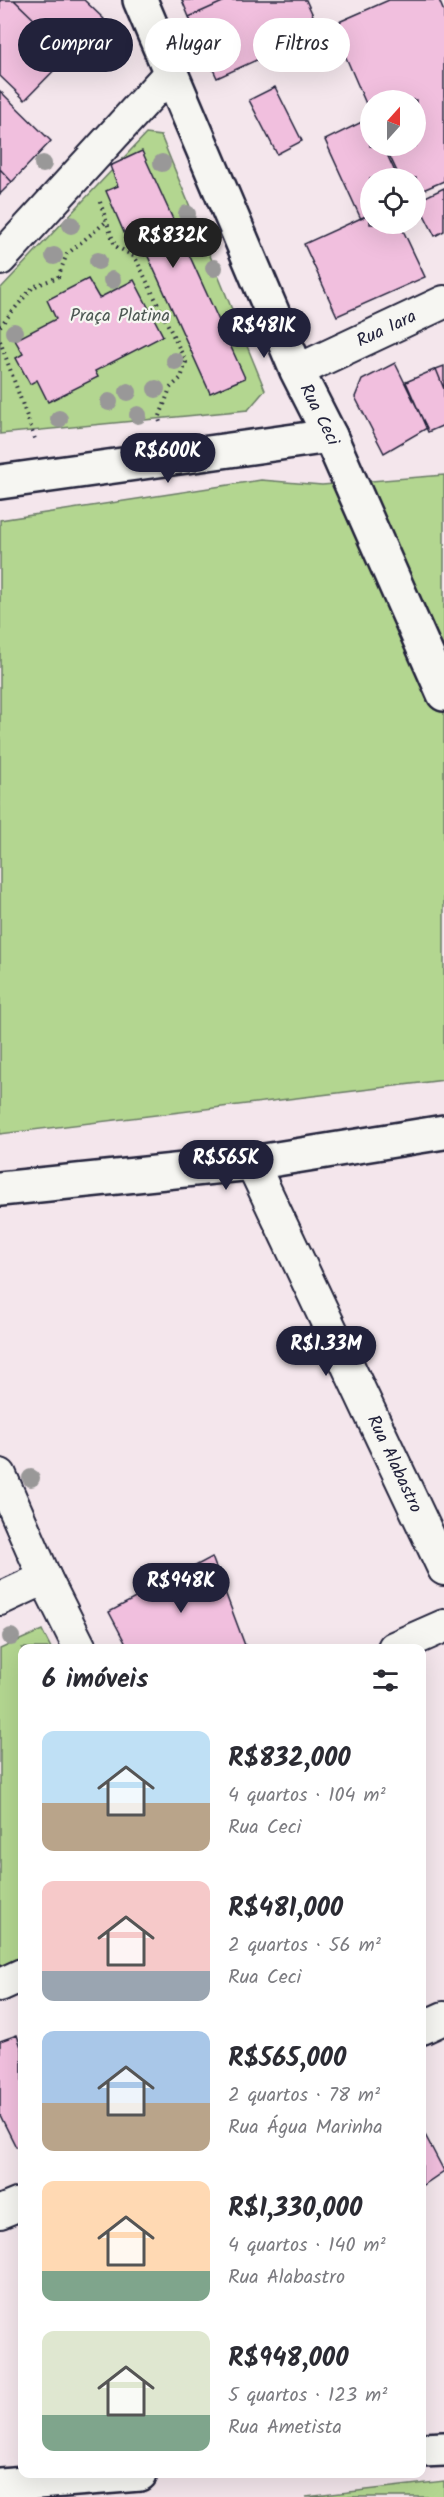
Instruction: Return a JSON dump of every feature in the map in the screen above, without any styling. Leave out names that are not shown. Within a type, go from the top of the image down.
[{"type":"main road","name":"Rua Ceci","points":[[140,0],[148,18]]},
{"type":"main road","name":"Rua Ceci","points":[[171,72],[297,371],[330,436],[444,694]]},
{"type":"main road","points":[[0,482],[330,436]]},
{"type":"main road","points":[[0,1188],[252,1163],[444,1132]]},
{"type":"main road","points":[[426,2451],[444,2449]]},
{"type":"main road","points":[[0,2485],[89,2478]]},
{"type":"street","points":[[0,259],[171,72]]},
{"type":"street","name":"Rua Iara","points":[[297,371],[444,302]]},
{"type":"street","name":"Rua Alabastro","points":[[252,1163],[444,1569]]},
{"type":"street","points":[[0,1475],[45,1578],[78,1644]]},
{"type":"street","points":[[0,1599],[45,1578]]},
{"type":"street","points":[[403,1644],[444,1626]]},
{"type":"street","points":[[0,1985],[18,1977]]},
{"type":"street","points":[[426,2026],[444,2018]]},
{"type":"street","points":[[0,2212],[18,2205]]},
{"type":"path","points":[[86,165],[115,246],[135,257],[186,362],[181,378],[170,388],[159,418],[175,457]]},
{"type":"path","points":[[0,326],[33,287],[58,277],[68,255],[106,221]]},
{"type":"path","points":[[0,341],[47,475]]},
{"type":"green space","name":"Praça Platina","points":[[146,134],[161,136],[265,390],[248,410],[0,434],[0,289]]},
{"type":"green space","points":[[444,475],[444,1080],[0,1134],[0,520],[261,480],[322,485]]},
{"type":"green space","points":[[42,1630],[49,1644],[18,1644],[18,1968],[0,1976],[0,1649]]},
{"type":"green space","points":[[444,2481],[444,2497],[306,2497]]},
{"type":"building","points":[[0,0],[14,0],[33,18],[18,18],[18,72],[52,72],[25,100],[0,76]]},
{"type":"building","points":[[14,0],[84,0],[103,18],[33,18]]},
{"type":"building","points":[[182,0],[227,0],[189,17]]},
{"type":"building","points":[[227,0],[306,0],[314,18],[253,18],[253,62],[241,67],[241,18],[189,17]]},
{"type":"building","points":[[389,0],[439,0],[444,12],[444,181],[426,189],[426,168],[395,168],[390,156],[426,156],[426,90],[360,90],[350,67],[350,18],[348,18]]},
{"type":"building","points":[[214,72],[230,72],[217,78]]},
{"type":"building","points":[[275,87],[302,141],[277,154],[249,100]]},
{"type":"building","points":[[0,91],[51,141],[12,182],[0,169]]},
{"type":"building","points":[[360,123],[360,156],[388,156],[393,168],[360,168],[360,217],[325,140]]},
{"type":"building","points":[[142,151],[245,378],[210,393],[136,230],[125,235],[106,191],[118,186],[110,166]]},
{"type":"building","points":[[0,169],[12,182],[0,194]]},
{"type":"building","points":[[444,188],[444,231],[435,236],[426,218],[426,197]]},
{"type":"building","points":[[360,219],[360,234],[405,234],[425,277],[337,316],[304,244]]},
{"type":"building","points":[[88,279],[99,298],[134,280],[163,336],[95,371],[98,377],[48,402],[37,380],[30,384],[16,358],[23,354],[15,340],[56,319],[47,300]]},
{"type":"building","points":[[395,363],[427,428],[384,453],[355,397],[362,380]]},
{"type":"building","points":[[444,366],[444,389],[436,369]]},
{"type":"building","points":[[436,369],[444,389],[444,425],[428,432],[406,382]]},
{"type":"building","points":[[212,1557],[245,1644],[126,1644],[109,1612]]},
{"type":"building","points":[[17,2035],[18,2038],[18,2146],[16,2147],[0,2115],[0,2041]]},
{"type":"building","points":[[426,2137],[444,2171],[426,2183]]}]
